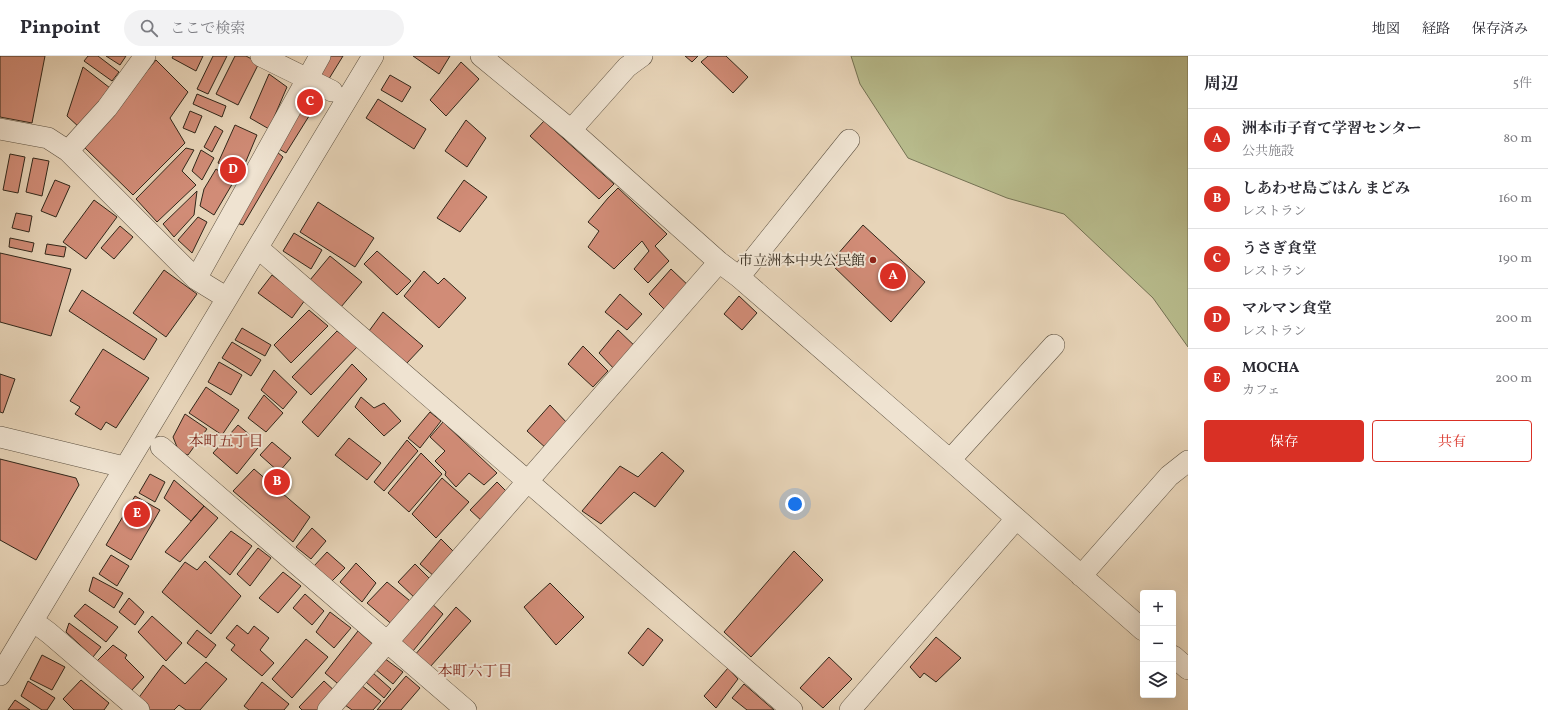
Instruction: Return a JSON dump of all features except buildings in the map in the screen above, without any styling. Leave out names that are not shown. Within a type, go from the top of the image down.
[{"type":"street","points":[[68,150],[107,108],[145,56]]},
{"type":"street","points":[[261,56],[332,91]]},
{"type":"street","points":[[196,279],[320,56]]},
{"type":"street","points":[[0,675],[373,56]]},
{"type":"street","points":[[481,56],[571,130],[719,262],[739,277],[950,460],[1140,627]]},
{"type":"street","points":[[571,130],[627,68],[642,56]]},
{"type":"street","points":[[0,129],[48,138],[68,150],[196,279],[227,298]]},
{"type":"street","points":[[739,277],[849,140]]},
{"type":"street","points":[[258,248],[792,710]]},
{"type":"street","points":[[328,710],[527,480],[719,262]]},
{"type":"street","points":[[950,460],[1054,345]]},
{"type":"street","points":[[0,437],[124,468]]},
{"type":"street","points":[[160,447],[466,710]]},
{"type":"street","points":[[1081,576],[1169,476],[1188,461]]},
{"type":"street","points":[[850,710],[1016,518]]},
{"type":"street","points":[[33,621],[139,710]]},
{"type":"street","points":[[1176,659],[1188,669]]},
{"type":"green space","points":[[851,56],[1188,56],[1188,347],[1153,298],[1064,214],[1007,198],[908,158],[860,84]]},
{"type":"place","name":"うさぎ食堂","points":[[310,102]]},
{"type":"place","name":"マルマン食堂","points":[[233,170]]},
{"type":"place","name":"市立洲本中央公民館","points":[[873,260]]},
{"type":"place","name":"洲本市子育て学習センター","points":[[893,276]]},
{"type":"place","name":"しあわせ島ごはん まどみ","points":[[277,482]]},
{"type":"place","name":"MOCHA","points":[[137,514]]},
{"type":"district","name":"本町五丁目","points":[[226,441]]},
{"type":"district","name":"本町六丁目","points":[[475,671]]}]
